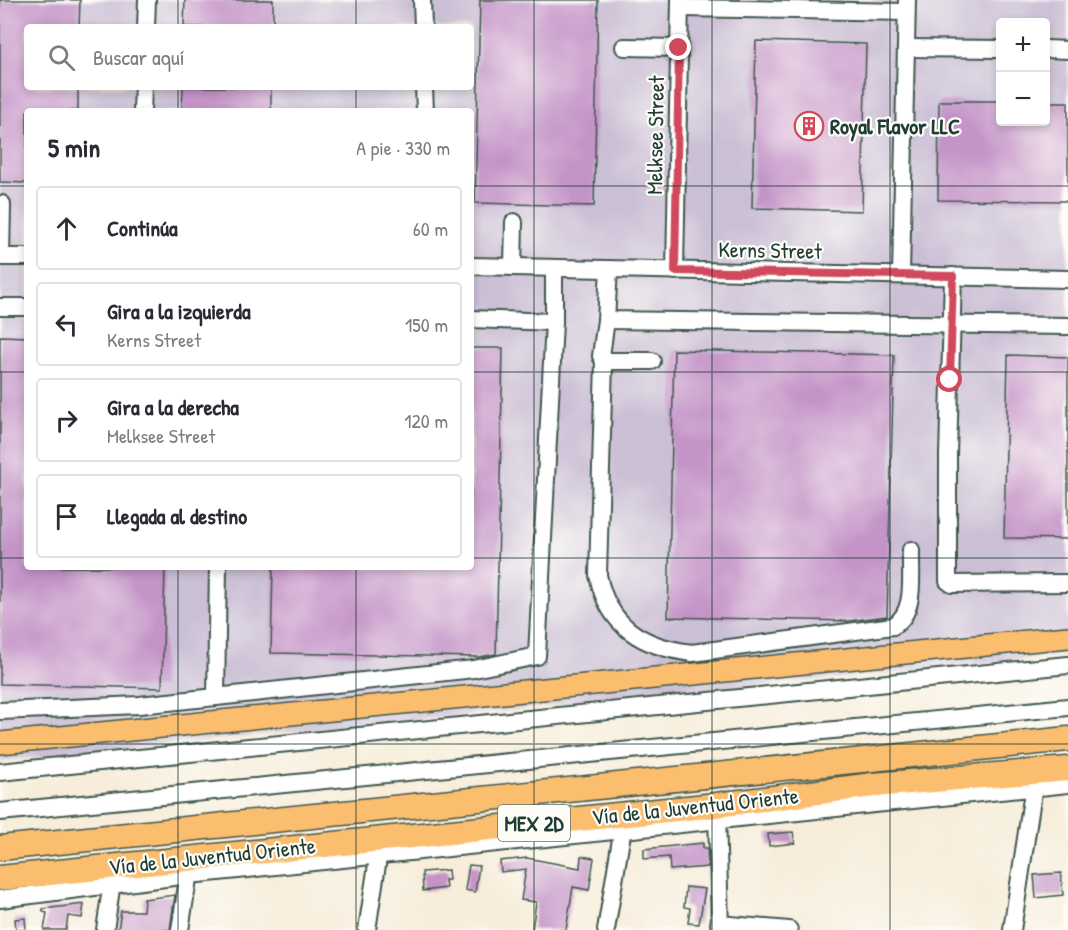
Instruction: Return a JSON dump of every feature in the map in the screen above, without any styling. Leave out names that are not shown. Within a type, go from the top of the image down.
[{"type":"highway","name":"Vía de la Juventud Oriente","points":[[0,848],[1068,739]]},
{"type":"highway","points":[[985,747],[946,756],[941,764],[945,770],[989,776]]},
{"type":"highway","points":[[869,759],[880,762],[919,759],[924,767],[923,773],[918,775],[873,785]]},
{"type":"highway","name":"Vía de la Juventud Oriente","points":[[0,878],[113,875],[717,813],[873,785],[989,776],[1035,780],[1068,769]]},
{"type":"main road","points":[[0,743],[1068,637]]},
{"type":"main road","points":[[0,755],[1068,650]]},
{"type":"street","points":[[146,24],[147,0]]},
{"type":"street","points":[[422,0],[423,24]]},
{"type":"street","points":[[680,4],[906,6],[902,275]]},
{"type":"street","name":"Melksee Street","points":[[675,271],[680,4]]},
{"type":"street","points":[[624,47],[679,48]]},
{"type":"street","points":[[906,48],[996,49]]},
{"type":"street","points":[[1050,49],[1068,50]]},
{"type":"street","points":[[142,108],[143,90]]},
{"type":"street","points":[[424,90],[425,108]]},
{"type":"street","points":[[2,204],[1,257],[24,257]]},
{"type":"street","points":[[513,267],[514,222]]},
{"type":"street","name":"Kerns Street","points":[[474,266],[1068,279]]},
{"type":"street","points":[[0,711],[139,705],[474,669],[537,656],[555,269]]},
{"type":"street","points":[[609,269],[601,356],[604,361],[598,575],[602,592],[613,612],[631,633],[662,649],[692,653],[893,626],[904,620],[909,611],[911,550]]},
{"type":"street","points":[[953,276],[948,581],[952,584],[1068,583]]},
{"type":"street","points":[[0,307],[24,307]]},
{"type":"street","points":[[474,319],[554,322]]},
{"type":"street","points":[[606,320],[1068,326]]},
{"type":"street","points":[[604,361],[652,361]]},
{"type":"street","points":[[216,697],[218,570]]},
{"type":"street","points":[[0,772],[1068,666]]},
{"type":"street","points":[[0,812],[1068,706]]},
{"type":"street","points":[[1012,930],[1035,780]]},
{"type":"street","points":[[789,930],[719,927],[717,813],[1035,780],[1068,784]]},
{"type":"street","points":[[606,930],[623,822]]},
{"type":"street","points":[[366,930],[380,847]]},
{"type":"street","points":[[180,930],[190,867]]},
{"type":"street","points":[[0,899],[113,875],[105,930]]},
{"type":"shaded area","points":[[0,0],[1068,0],[1068,655],[0,761]]},
{"type":"building","points":[[0,0],[80,0],[79,24],[24,24],[24,90],[78,90],[78,108],[24,108],[24,183],[0,182]]},
{"type":"building","points":[[185,0],[273,0],[273,24],[184,24]]},
{"type":"building","points":[[480,0],[598,0],[594,206],[475,203]]},
{"type":"building","name":"Royal Flavor LLC","points":[[756,41],[866,44],[862,211],[752,208]]},
{"type":"building","points":[[183,90],[271,90],[271,108],[182,108]]},
{"type":"building","points":[[939,101],[996,101],[996,126],[1050,126],[1050,102],[1068,102],[1068,201],[938,200]]},
{"type":"building","points":[[0,336],[24,337],[24,570],[165,570],[162,688],[0,684]]},
{"type":"building","points":[[474,348],[503,348],[496,654],[478,657],[271,653],[273,570],[474,570]]},
{"type":"building","points":[[674,350],[894,355],[887,616],[849,621],[668,617]]},
{"type":"building","points":[[1008,355],[1068,357],[1068,539],[1004,538]]},
{"type":"building","points":[[793,832],[795,843],[769,846],[768,834]]},
{"type":"building","points":[[703,843],[703,848],[707,848],[708,867],[670,870],[669,857],[644,859],[644,849]]},
{"type":"building","points":[[581,856],[594,858],[589,890],[573,887],[566,930],[532,930],[536,902],[521,900],[526,869],[501,872],[500,861],[527,858],[580,868]]},
{"type":"building","points":[[469,865],[479,866],[475,892],[465,890]]},
{"type":"building","points":[[448,870],[449,880],[445,880],[446,888],[423,891],[422,872]]},
{"type":"building","points":[[1061,873],[1063,895],[1036,898],[1034,875]]},
{"type":"building","points":[[686,887],[705,889],[699,924],[688,923],[690,908],[684,907]]},
{"type":"building","points":[[175,895],[170,930],[118,930],[121,911],[143,911],[144,899]]},
{"type":"building","points":[[84,904],[82,918],[68,916],[66,930],[44,930],[47,913],[43,912],[43,909]]},
{"type":"building","points":[[25,918],[26,930],[16,930],[15,919]]},
{"type":"place","name":"Royal Flavor LLC","points":[[809,126]]},
{"type":"route","points":[[679,48],[675,271],[953,276],[950,380]]}]
